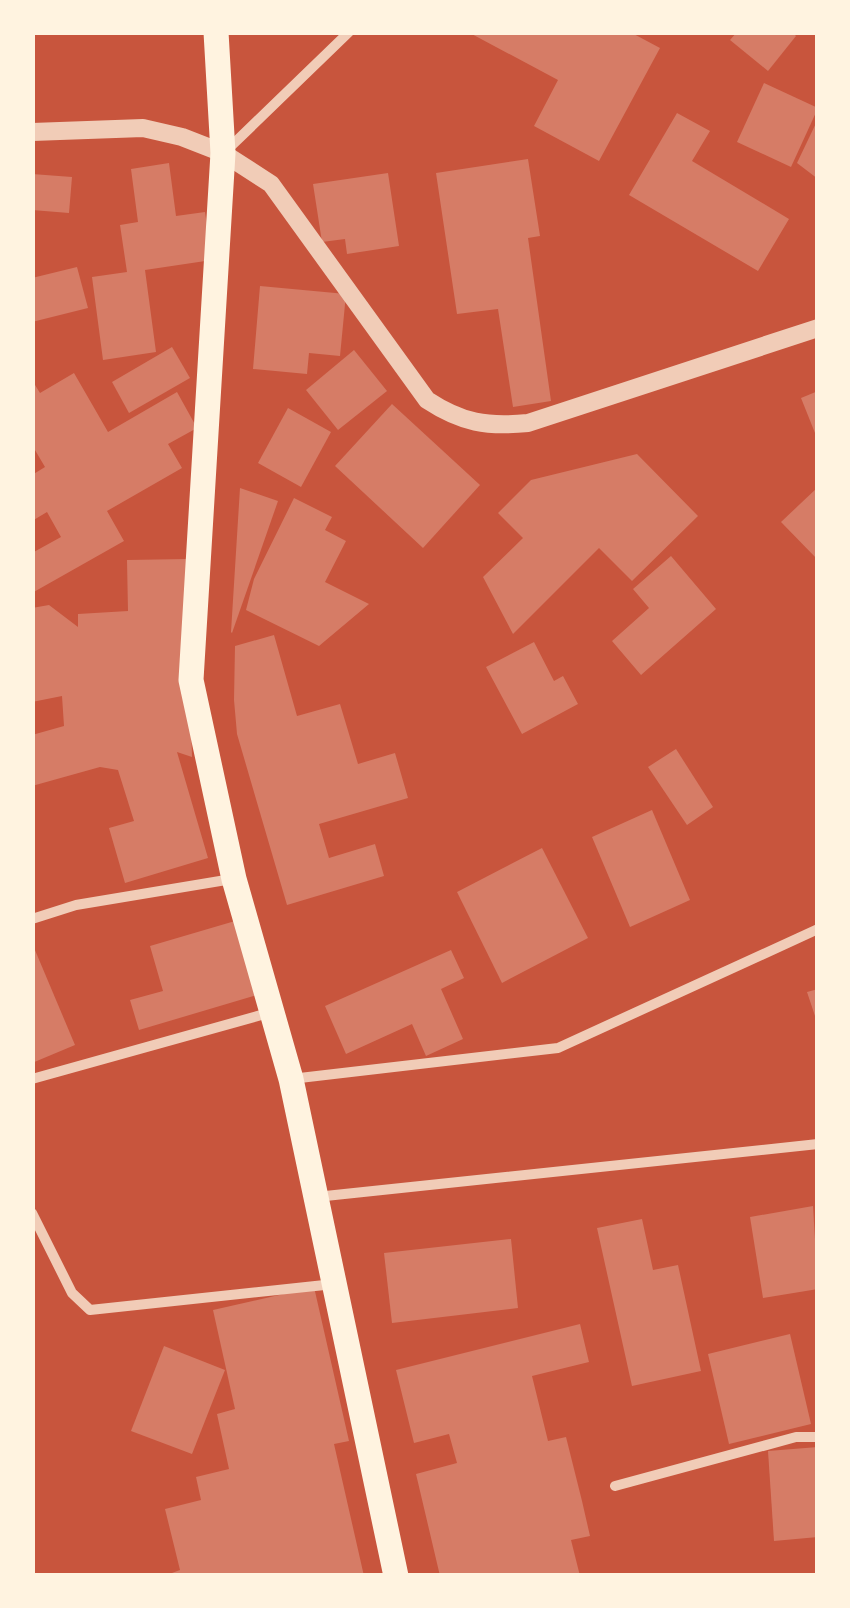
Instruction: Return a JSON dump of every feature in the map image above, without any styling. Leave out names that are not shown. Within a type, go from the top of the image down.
[{"type":"main road","points":[[216,32],[223,153],[190,680],[234,879],[290,1080],[396,1576]]},
{"type":"street","points":[[223,153],[350,32]]},
{"type":"street","points":[[32,132],[142,128],[182,136],[223,153],[271,184],[428,400],[459,420],[492,427],[528,423],[818,328]]},
{"type":"street","points":[[32,919],[76,905],[234,879]]},
{"type":"street","points":[[290,1080],[558,1048],[818,929]]},
{"type":"street","points":[[32,1079],[274,1012]]},
{"type":"street","points":[[315,1197],[818,1144]]},
{"type":"street","points":[[32,1212],[72,1292],[90,1310],[335,1284]]},
{"type":"street","points":[[614,1486],[796,1436],[818,1438]]},
{"type":"building","points":[[468,32],[630,32],[660,48],[599,161],[534,126],[558,80]]},
{"type":"building","points":[[737,32],[792,32],[796,36],[768,71],[730,40]]},
{"type":"building","points":[[764,83],[818,108],[791,167],[737,142]]},
{"type":"building","points":[[677,113],[710,131],[692,161],[789,219],[758,271],[629,195]]},
{"type":"building","points":[[818,119],[818,179],[797,163]]},
{"type":"building","points":[[528,159],[540,236],[528,238],[551,401],[513,407],[498,309],[457,314],[436,173]]},
{"type":"building","points":[[169,163],[176,216],[205,212],[212,260],[145,270],[156,352],[103,360],[92,277],[127,272],[120,225],[138,222],[131,169]]},
{"type":"building","points":[[388,173],[399,246],[347,254],[345,239],[322,242],[313,184]]},
{"type":"building","points":[[32,174],[72,177],[69,213],[32,210]]},
{"type":"building","points":[[77,267],[88,308],[32,322],[32,278]]},
{"type":"building","points":[[260,286],[346,294],[340,356],[309,353],[307,374],[253,369]]},
{"type":"building","points":[[172,347],[190,378],[129,413],[112,382]]},
{"type":"building","points":[[354,350],[387,391],[338,430],[306,390]]},
{"type":"building","points":[[74,373],[108,432],[177,392],[197,428],[168,444],[182,468],[107,511],[124,541],[32,593],[32,553],[61,537],[47,512],[32,521],[32,475],[45,467],[32,445],[32,380],[40,393]]},
{"type":"building","points":[[818,391],[818,438],[817,438],[801,398]]},
{"type":"building","points":[[392,404],[480,485],[423,548],[335,466]]},
{"type":"building","points":[[288,408],[331,432],[301,487],[258,463]]},
{"type":"building","points":[[637,454],[698,516],[632,581],[599,548],[513,634],[483,577],[523,538],[498,513],[531,480]]},
{"type":"building","points":[[818,487],[818,560],[781,522]]},
{"type":"building","points":[[240,488],[278,501],[232,633],[231,632]]},
{"type":"building","points":[[294,498],[332,517],[325,530],[346,541],[325,582],[369,604],[319,646],[246,610],[254,579]]},
{"type":"building","points":[[671,556],[716,609],[641,675],[612,641],[649,608],[633,589]]},
{"type":"building","points":[[187,559],[192,757],[177,752],[208,858],[125,883],[109,828],[134,821],[118,770],[100,767],[32,786],[32,735],[64,726],[62,696],[32,702],[32,608],[49,605],[78,627],[78,614],[128,611],[127,560]]},
{"type":"building","points":[[274,635],[297,716],[340,704],[358,764],[395,753],[408,798],[319,824],[329,858],[375,844],[384,876],[287,905],[237,734],[234,700],[235,646]]},
{"type":"building","points":[[534,642],[554,681],[563,676],[578,704],[522,734],[486,667]]},
{"type":"building","points":[[676,749],[713,807],[687,825],[648,767]]},
{"type":"building","points":[[652,810],[690,900],[630,927],[592,837]]},
{"type":"building","points":[[542,848],[588,938],[502,983],[457,892]]},
{"type":"building","points":[[235,921],[257,995],[139,1030],[130,1000],[163,991],[150,946]]},
{"type":"building","points":[[32,943],[75,1045],[32,1063]]},
{"type":"building","points":[[451,950],[464,978],[441,989],[463,1039],[426,1056],[412,1024],[346,1054],[325,1006]]},
{"type":"building","points":[[818,989],[818,1022],[817,1022],[807,992]]},
{"type":"building","points":[[813,1206],[818,1289],[763,1298],[750,1217]]},
{"type":"building","points":[[642,1219],[653,1270],[678,1265],[701,1371],[632,1386],[597,1228]]},
{"type":"building","points":[[511,1239],[518,1308],[392,1323],[384,1253]]},
{"type":"building","points":[[314,1287],[349,1441],[334,1444],[364,1576],[164,1576],[180,1570],[165,1509],[201,1500],[196,1477],[229,1469],[217,1414],[235,1409],[213,1310]]},
{"type":"building","points":[[580,1324],[589,1362],[532,1376],[548,1441],[566,1437],[582,1501],[590,1536],[571,1540],[580,1576],[440,1576],[416,1474],[457,1463],[449,1434],[414,1443],[396,1370]]},
{"type":"building","points":[[790,1334],[811,1424],[729,1444],[708,1354]]},
{"type":"building","points":[[164,1346],[225,1370],[192,1454],[131,1431]]},
{"type":"building","points":[[818,1447],[818,1537],[774,1541],[768,1451]]}]
